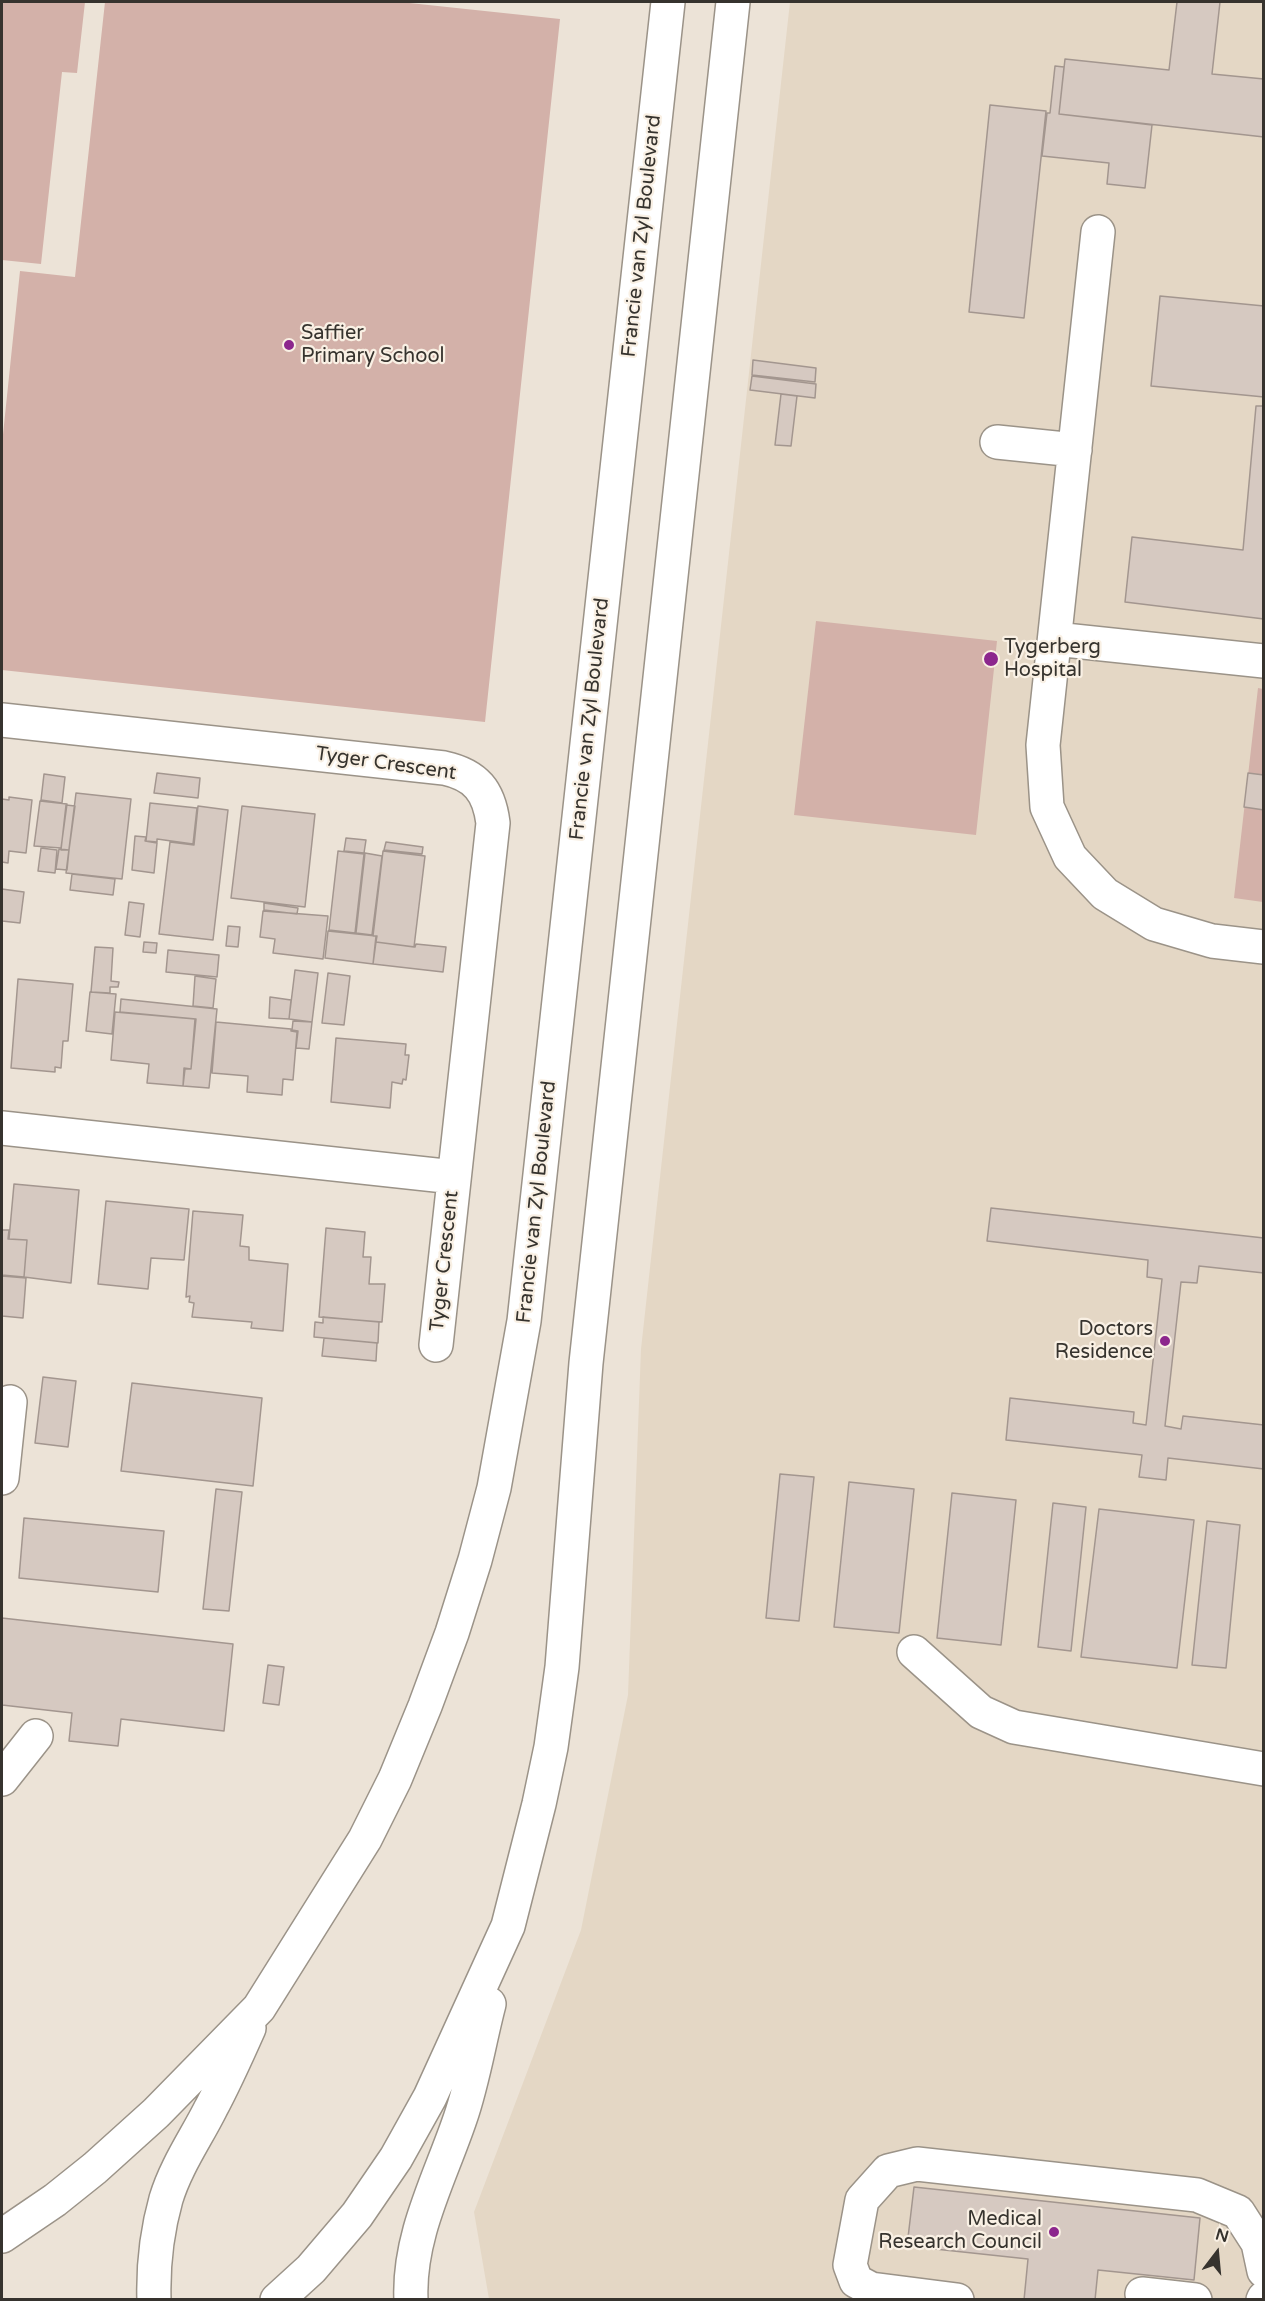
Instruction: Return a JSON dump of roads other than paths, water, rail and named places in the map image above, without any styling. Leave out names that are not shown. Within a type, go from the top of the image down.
[{"type":"main road","name":"Francie van Zyl Boulevard","points":[[2,2236],[55,2200],[95,2168],[156,2113],[259,2008],[365,1839],[395,1779],[452,1633],[475,1560],[494,1488],[524,1321],[668,2]]},
{"type":"main road","points":[[411,2300],[410,2286],[420,2227],[461,2117],[539,1804],[551,1747],[562,1667],[586,1363],[733,2]]},
{"type":"main road","points":[[1098,232],[1043,745],[1047,807],[1070,857],[1105,894],[1154,924],[1212,941],[1263,947]]},
{"type":"main road","points":[[997,442],[1075,450]]},
{"type":"main road","points":[[1055,639],[1263,661]]},
{"type":"main road","name":"Tyger Crescent","points":[[2,720],[444,768],[458,771],[470,778],[488,798],[493,822],[436,1345]]},
{"type":"main road","name":"Tyger Crescent","points":[[2,1128],[454,1178]]},
{"type":"main road","points":[[2,1478],[10,1402]]},
{"type":"main road","points":[[914,1652],[981,1712],[1014,1727],[1263,1769]]},
{"type":"main road","points":[[2,1779],[36,1736]]},
{"type":"main road","points":[[278,2300],[311,2269],[357,2215],[396,2158],[430,2097],[508,1926]]},
{"type":"main road","points":[[154,2300],[159,2233],[166,2198],[180,2164],[211,2108],[259,2008]]},
{"type":"main road","points":[[957,2300],[871,2289],[856,2281],[850,2265],[862,2200],[888,2171],[917,2164],[1197,2194],[1238,2212],[1258,2243],[1263,2271]]},
{"type":"main road","points":[[1142,2294],[1195,2300]]},
{"type":"place","name":"Saffier Primary School","points":[[289,345]]},
{"type":"place","name":"Tygerberg Hospital","points":[[991,659]]},
{"type":"place","name":"Doctors Residence","points":[[1165,1341]]},
{"type":"place","name":"Medical Research Council","points":[[1054,2232]]}]
